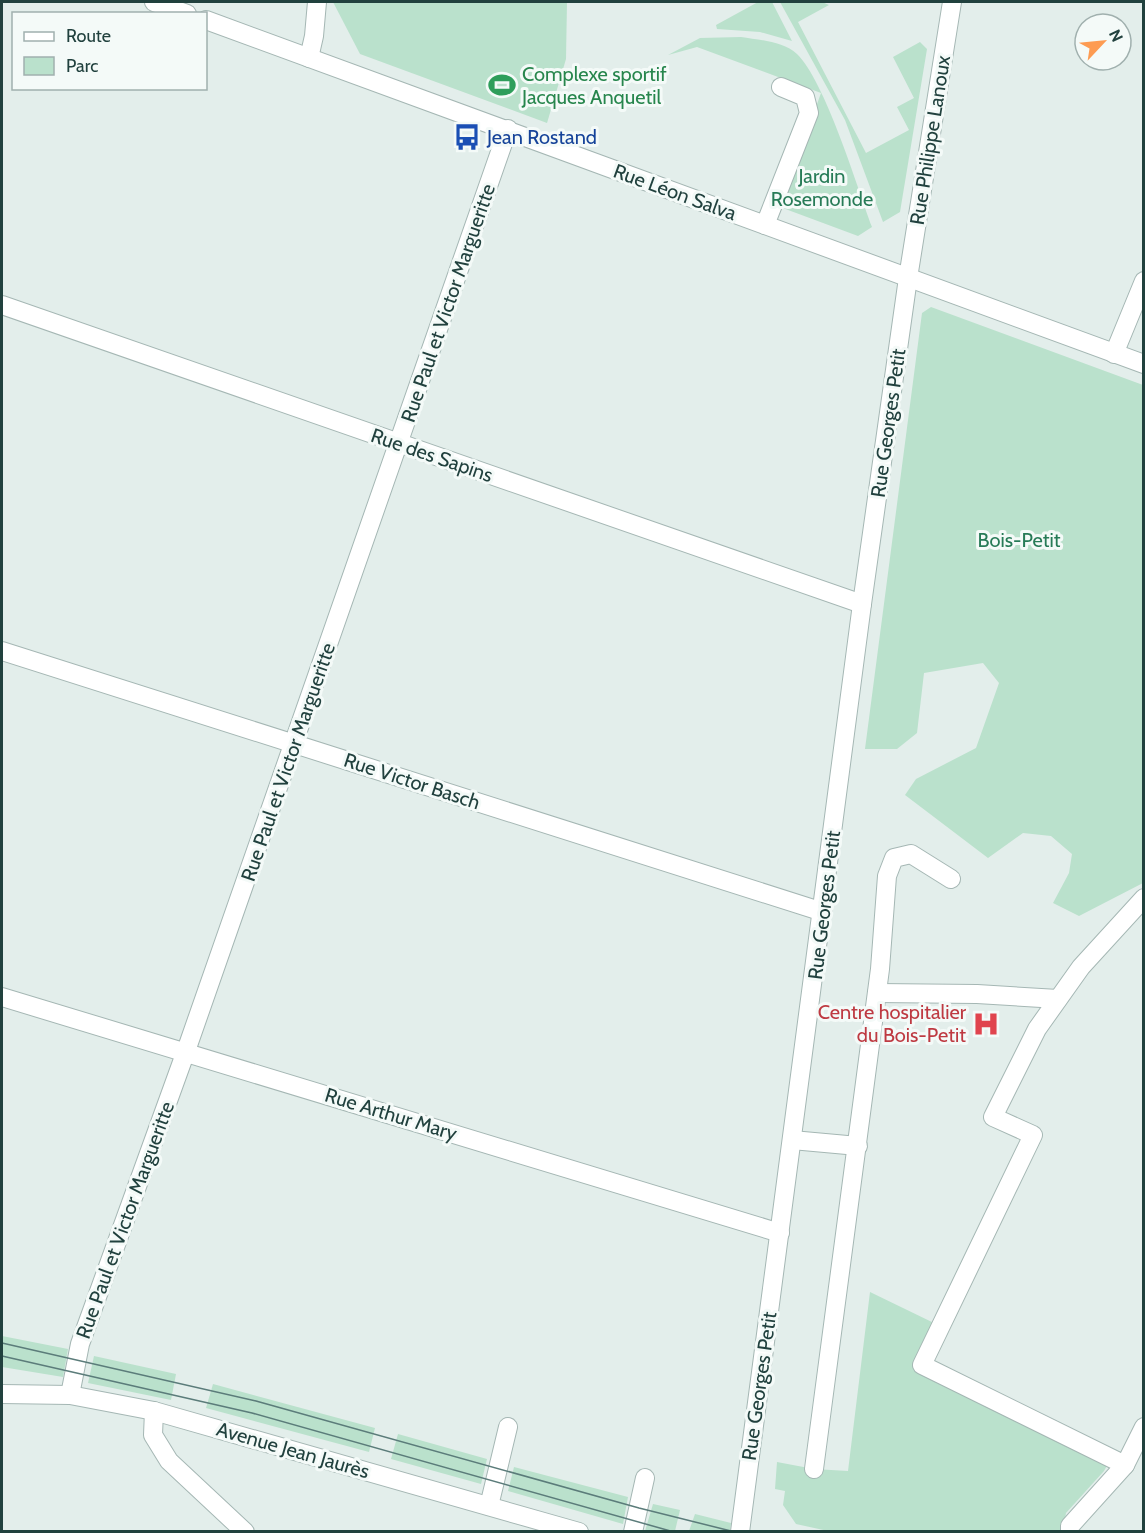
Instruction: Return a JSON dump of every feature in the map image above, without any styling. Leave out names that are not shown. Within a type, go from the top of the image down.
[{"type":"street","points":[[154,2],[182,12]]},
{"type":"street","points":[[309,58],[314,36],[317,2]]},
{"type":"street","name":"Rue Philippe Lanoux","points":[[908,278],[952,2]]},
{"type":"street","name":"Rue Léon Salva","points":[[207,20],[1143,364]]},
{"type":"street","points":[[765,225],[808,113],[805,97],[781,87]]},
{"type":"street","name":"Rue Paul et Victor Margueritte","points":[[70,1395],[83,1337],[186,1051],[508,129]]},
{"type":"street","name":"Rue Georges Petit","points":[[740,1524],[823,912],[862,604],[908,278]]},
{"type":"street","points":[[1114,354],[1143,281]]},
{"type":"street","name":"Rue des Sapins","points":[[2,305],[862,604]]},
{"type":"street","name":"Rue Victor Basch","points":[[2,651],[823,912]]},
{"type":"street","points":[[814,1469],[877,993],[887,876],[894,858],[911,854],[951,879]]},
{"type":"street","points":[[1125,1465],[922,1365],[1033,1135],[993,1118],[1037,1029],[1081,967],[1143,898]]},
{"type":"street","points":[[877,993],[977,994],[1058,999]]},
{"type":"street","name":"Rue Arthur Mary","points":[[2,997],[780,1233]]},
{"type":"street","points":[[792,1140],[858,1146]]},
{"type":"street","name":"Avenue Jean Jaurès","points":[[2,1394],[70,1395],[154,1411],[579,1532]]},
{"type":"street","points":[[154,1411],[153,1436],[169,1461],[245,1532]]},
{"type":"street","points":[[489,1506],[508,1427]]},
{"type":"street","points":[[1070,1532],[1070,1526],[1125,1465],[1143,1427]]},
{"type":"street","points":[[633,1532],[645,1478]]},
{"type":"green space","name":"Complexe sportif Jacques Anquetil","points":[[333,2],[567,2],[566,59],[547,123],[360,54]]},
{"type":"green space","points":[[758,2],[772,2],[792,41],[760,32],[717,29],[716,25]]},
{"type":"green space","points":[[780,2],[822,2],[829,5],[798,22],[866,153],[909,130],[897,107],[914,98],[893,57],[920,42],[927,49],[900,212],[883,222],[845,120]]},
{"type":"green space","name":"Jardin Rosemonde","points":[[741,37],[770,42],[785,46],[797,54],[808,68],[821,93],[697,47],[668,55],[700,38]]},
{"type":"green space","name":"Jardin Rosemonde","points":[[821,93],[839,135],[872,227],[858,236],[780,207]]},
{"type":"green space","name":"Bois-Petit","points":[[931,307],[1143,385],[1143,883],[1079,916],[1053,903],[1069,873],[1072,854],[1051,836],[1023,833],[988,858],[905,795],[916,779],[976,748],[999,683],[983,663],[924,673],[917,733],[897,749],[865,749],[922,313]]},
{"type":"green space","points":[[870,1292],[936,1324],[917,1367],[1109,1462],[1104,1471],[1066,1513],[1063,1531],[828,1531],[796,1524],[783,1505],[785,1491],[775,1489],[777,1462],[814,1469],[848,1471]]},
{"type":"green space","points":[[2,1336],[68,1349],[63,1377],[2,1367]]},
{"type":"green space","points":[[94,1356],[176,1374],[171,1400],[88,1383]]},
{"type":"green space","points":[[213,1384],[375,1428],[369,1452],[206,1408]]},
{"type":"green space","points":[[398,1434],[487,1459],[481,1484],[391,1459]]},
{"type":"green space","points":[[514,1467],[628,1497],[623,1524],[508,1491]]},
{"type":"green space","points":[[653,1504],[680,1510],[675,1531],[645,1531]]},
{"type":"green space","points":[[695,1514],[731,1523],[730,1531],[689,1531]]},
{"type":"tram line","points":[[2,1343],[256,1401],[639,1508],[735,1532]]},
{"type":"tram line","points":[[2,1356],[252,1413],[674,1532]]},
{"type":"place","name":"Complexe sportif Jacques Anquetil","points":[[502,85]]},
{"type":"place","name":"Jean Rostand","points":[[467,137]]},
{"type":"place","name":"Centre hospitalier du Bois-Petit","points":[[986,1024]]}]
